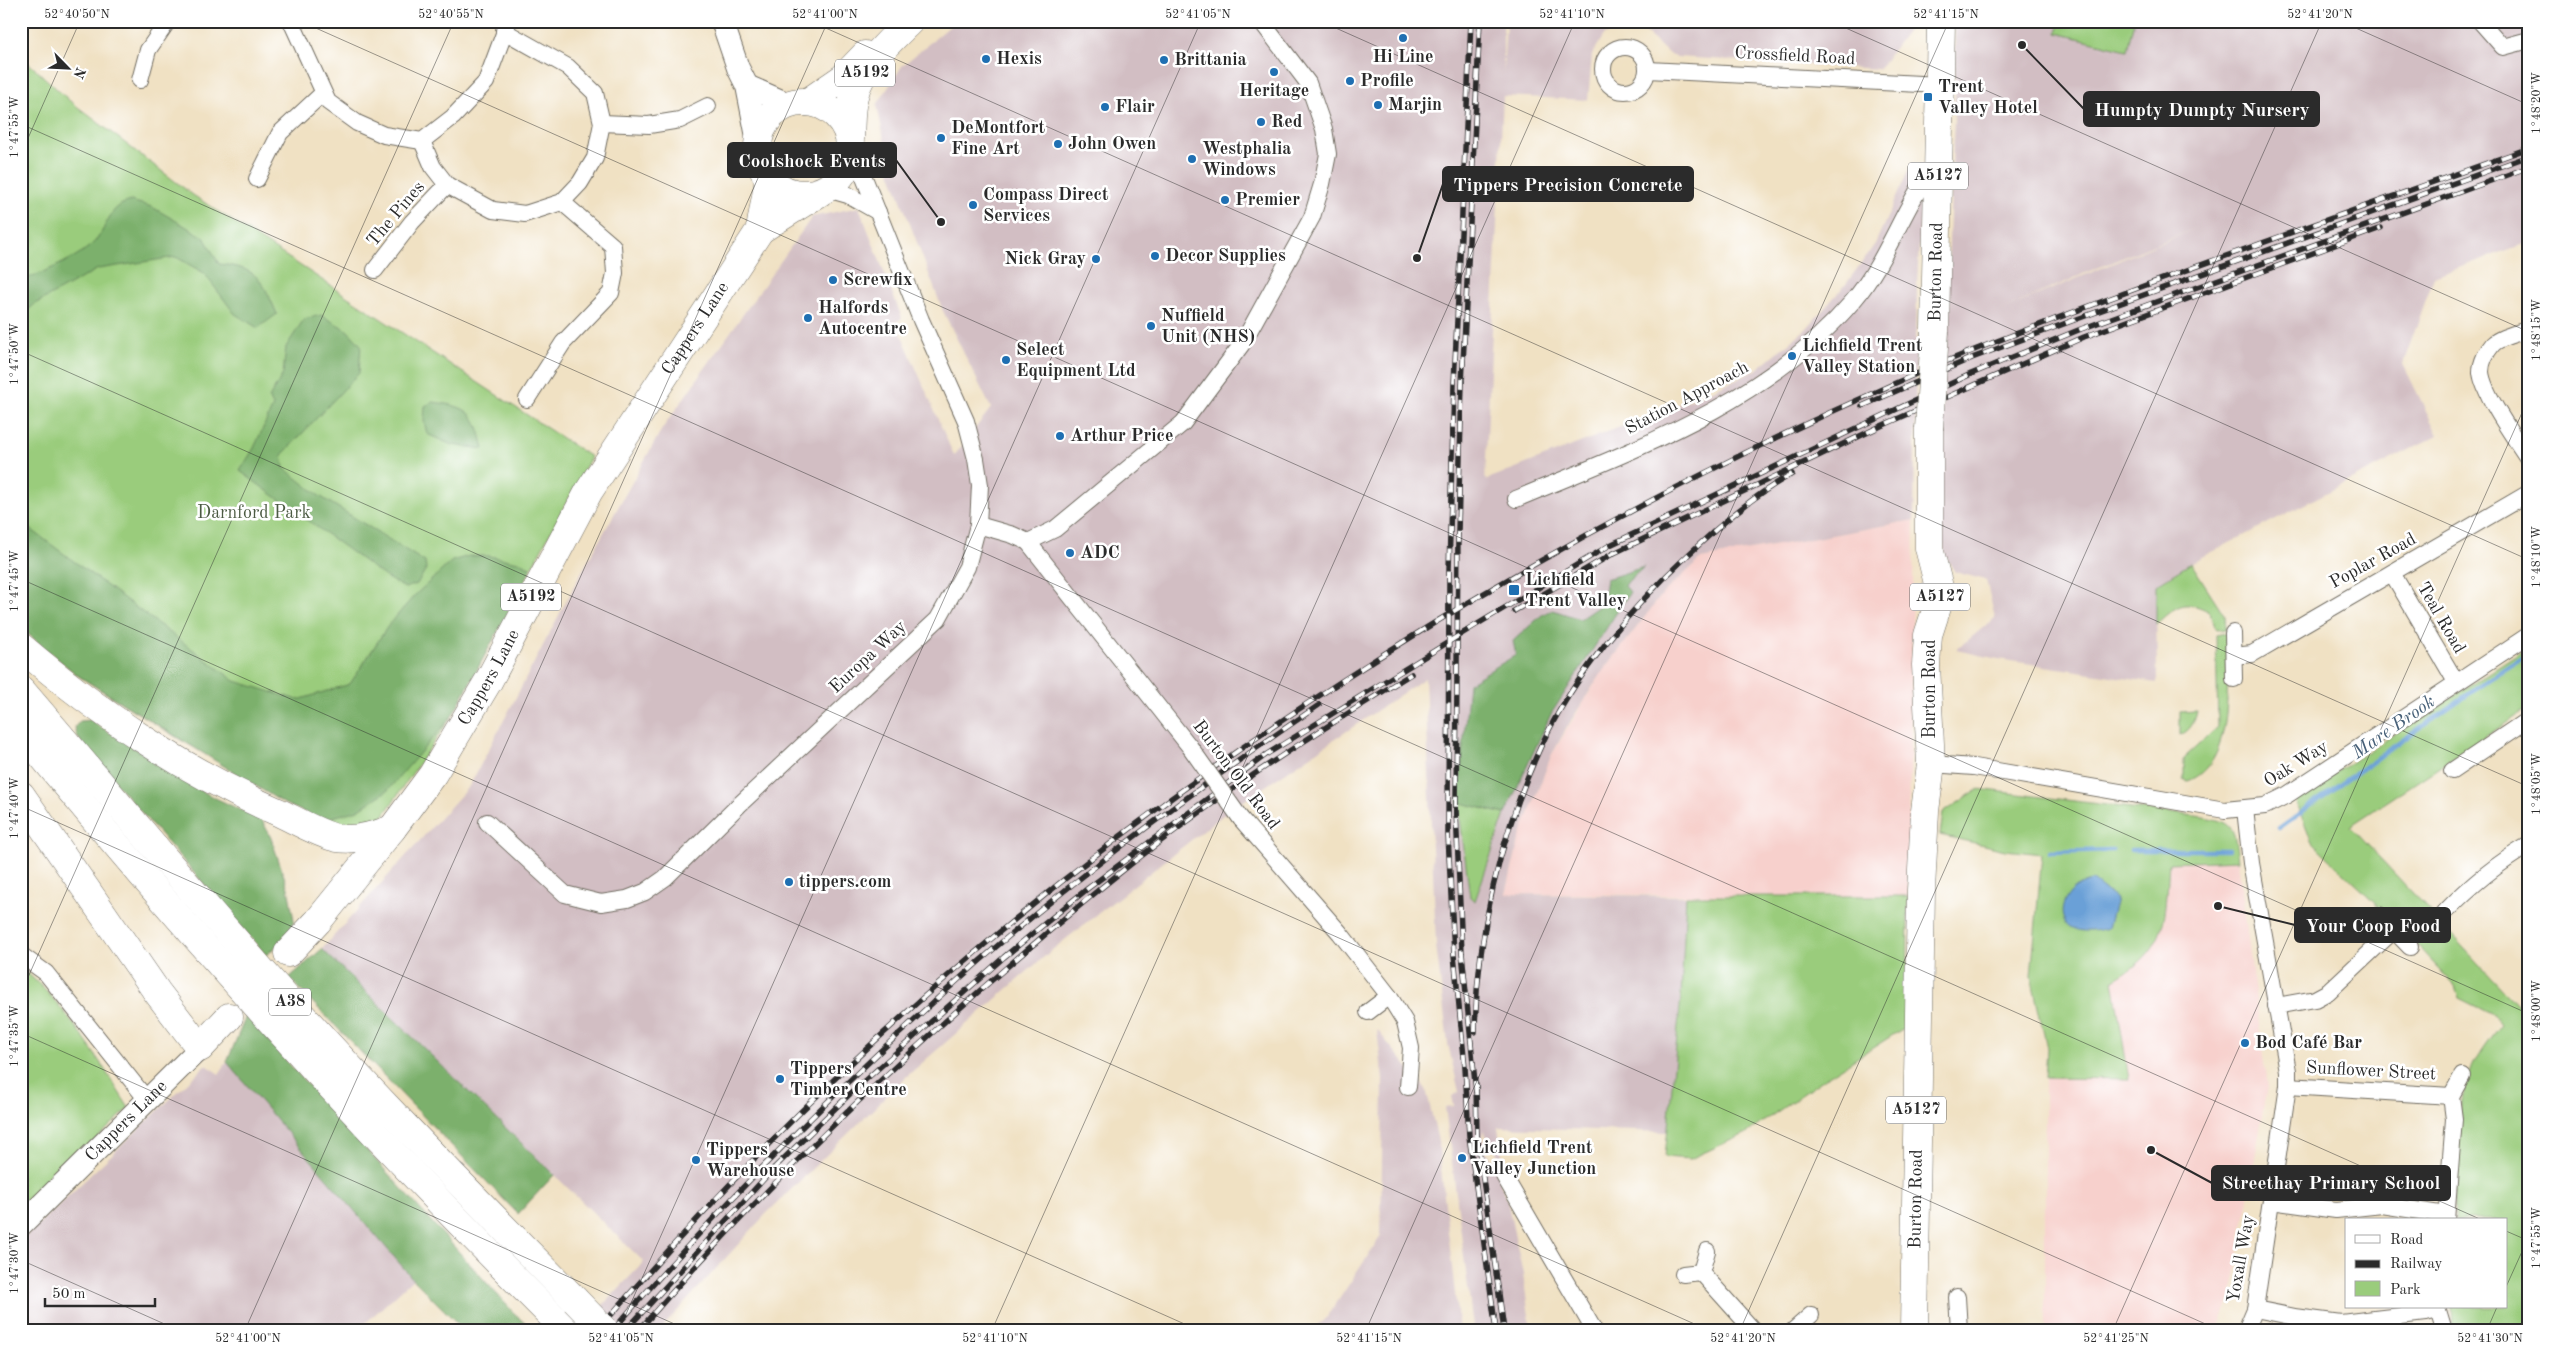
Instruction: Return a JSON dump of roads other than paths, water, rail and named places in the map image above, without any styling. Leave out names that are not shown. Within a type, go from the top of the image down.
[{"type":"highway","name":"A5192","points":[[798,103],[844,78],[877,42],[902,21]]},
{"type":"highway","name":"A5192","points":[[850,142],[854,95],[861,80],[882,49],[910,21]]},
{"type":"highway","name":"Burton Road","points":[[1914,1330],[1921,890],[1925,811],[1931,764],[1926,665],[1928,635],[1941,595],[1929,548],[1929,429],[1935,330],[1941,21]]},
{"type":"highway","points":[[798,103],[823,105],[835,113],[845,125],[850,142],[850,158],[845,170],[825,190],[809,194],[794,194],[780,188],[769,179],[759,159],[758,142],[768,119],[777,110],[798,103]]},
{"type":"highway","name":"Cappers Lane","points":[[288,953],[318,921],[392,829],[433,774],[489,680],[589,491],[760,230],[769,179]]},
{"type":"highway","name":"Cappers Lane","points":[[760,230],[825,190]]},
{"type":"highway","points":[[21,647],[72,690],[165,755],[227,790],[337,838],[374,835],[392,829]]},
{"type":"highway","name":"A38","points":[[21,690],[241,948],[454,1177],[604,1330]]},
{"type":"highway","name":"A38","points":[[21,730],[231,977],[441,1204],[562,1326]]},
{"type":"highway","points":[[21,796],[157,992],[200,1048]]},
{"type":"highway","points":[[337,838],[348,859],[352,879]]},
{"type":"highway","name":"Cappers Lane","points":[[200,1048],[229,1017]]},
{"type":"street","points":[[140,80],[148,50],[168,21]]},
{"type":"street","points":[[291,21],[328,102],[358,123],[384,135],[422,141],[453,118],[486,82],[506,26]]},
{"type":"street","points":[[722,21],[738,68],[747,86],[758,142]]},
{"type":"street","points":[[1028,542],[1054,530],[1183,423],[1242,344],[1312,216],[1322,184],[1328,154],[1324,129],[1308,84],[1261,21]]},
{"type":"street","points":[[2480,21],[2503,47],[2529,40]]},
{"type":"street","name":"The Pines","points":[[422,141],[432,167],[447,185],[493,210],[524,214],[562,202],[580,183],[595,158],[602,122],[595,94],[568,67],[506,26]]},
{"type":"street","name":"Crossfield Road","points":[[1648,70],[1940,85]]},
{"type":"street","points":[[747,86],[798,103]]},
{"type":"street","points":[[257,179],[280,133],[323,93]]},
{"type":"street","points":[[602,122],[649,125],[680,120],[708,106]]},
{"type":"street","name":"Europa Way","points":[[487,822],[565,894],[600,903],[627,899],[646,892],[665,878],[739,805],[938,619],[967,567],[978,525],[980,485],[976,459],[966,421],[921,320],[850,142]]},
{"type":"street","name":"Station Approach","points":[[1516,499],[1626,453],[1733,400],[1770,377],[1820,337],[1854,300],[1885,256],[1920,187],[1926,184],[1938,184]]},
{"type":"street","name":"The Pines","points":[[375,270],[412,222],[447,185]]},
{"type":"street","points":[[825,190],[848,194],[878,212]]},
{"type":"street","points":[[527,398],[563,343],[610,293],[615,272],[613,246],[562,202]]},
{"type":"street","points":[[2529,330],[2494,343],[2484,358],[2481,371],[2484,382],[2502,417],[2529,460]]},
{"type":"street","name":"Poplar Road","points":[[2234,656],[2252,654],[2529,493]]},
{"type":"street","name":"Burton Old Road","points":[[978,525],[1014,535],[1028,542],[1190,747],[1241,819],[1340,933],[1389,996],[1405,1022],[1411,1048],[1408,1086]]},
{"type":"street","name":"Teal Road","points":[[2392,573],[2456,682]]},
{"type":"street","points":[[2233,633],[2234,679]]},
{"type":"street","name":"Oak Way","points":[[1931,764],[1974,767],[2225,810],[2265,806],[2287,795],[2529,635]]},
{"type":"street","points":[[2452,771],[2529,719]]},
{"type":"street","name":"Yoxall Way","points":[[2245,809],[2251,863],[2264,922],[2276,1006],[2288,1071],[2288,1086],[2255,1309],[2246,1330]]},
{"type":"street","points":[[2445,912],[2461,895],[2505,859],[2529,845]]},
{"type":"street","points":[[2379,915],[2410,948]]},
{"type":"street","points":[[2276,1006],[2314,999],[2328,992],[2394,930]]},
{"type":"street","points":[[21,954],[46,973],[148,1101]]},
{"type":"street","points":[[1368,1012],[1389,996]]},
{"type":"street","name":"Cappers Lane","points":[[21,1225],[200,1048]]},
{"type":"street","points":[[2271,1201],[2336,1210],[2382,1205],[2446,1217],[2454,1118],[2451,1096],[2462,1076]]},
{"type":"street","name":"Sunflower Street","points":[[2288,1086],[2451,1096]]},
{"type":"street","points":[[1504,1176],[1594,1330]]},
{"type":"street","points":[[1701,1272],[1707,1251]]},
{"type":"street","points":[[1683,1274],[1701,1272]]},
{"type":"street","points":[[1701,1272],[1753,1330]]},
{"type":"street","points":[[1953,1304],[1959,1330]]},
{"type":"street","points":[[2255,1309],[2295,1317],[2359,1325],[2425,1314],[2436,1308],[2441,1317],[2444,1330]]},
{"type":"street","points":[[1794,1330],[1811,1315]]},
{"type":"water","points":[[2093,881],[2116,899],[2108,928],[2087,931],[2073,929],[2065,922],[2062,913],[2064,903],[2070,893],[2080,885]]},
{"type":"waterway","name":"Mare Brook","points":[[2279,828],[2472,691],[2529,654]]},
{"type":"waterway","name":"Mare Brook","points":[[2050,852],[2113,850]]},
{"type":"waterway","name":"Mare Brook","points":[[2131,850],[2228,850]]},
{"type":"railway","points":[[1471,21],[1454,384],[1449,570],[1448,835],[1454,955],[1465,1067],[1469,1136],[1496,1330]]},
{"type":"railway","points":[[1476,1092],[1462,953],[1456,810],[1458,532],[1462,384],[1480,21]]},
{"type":"railway","points":[[598,1330],[748,1165],[844,1070],[960,965],[1082,866],[1208,772],[1338,683],[1472,600],[1610,523],[1749,451],[1921,372],[2138,288],[2529,148]]},
{"type":"railway","points":[[1862,406],[1972,358],[2529,156]]},
{"type":"railway","points":[[626,1330],[774,1168],[854,1090],[1004,957],[1087,889],[1267,754],[1476,625],[1610,545],[1971,374],[2081,329],[2529,167]]},
{"type":"railway","points":[[1514,611],[1614,553],[1881,426],[2084,337],[2381,228]]},
{"type":"railway","points":[[1475,1032],[1480,958],[1493,886],[1526,780],[1554,720],[1587,668],[1646,597],[1688,555],[1725,522],[1764,491],[1792,474]]},
{"type":"railway","points":[[639,1330],[727,1232],[820,1138],[915,1048],[1037,941],[1132,863],[1231,790],[1411,674]]},
{"type":"railway","points":[[613,1330],[690,1243],[812,1117],[896,1036],[984,957],[1076,881],[1172,809],[1319,705]]},
{"type":"railway","points":[[1476,1084],[1477,1136],[1504,1330]]},
{"type":"place","name":"Hi Line","points":[[1403,38]]},
{"type":"place","name":"Humpty Dumpty Nursery","points":[[2022,45]]},
{"type":"place","name":"Hexis","points":[[986,59]]},
{"type":"place","name":"Brittania","points":[[1164,60]]},
{"type":"place","name":"Heritage","points":[[1274,72]]},
{"type":"place","name":"Profile","points":[[1350,81]]},
{"type":"place","name":"Trent Valley Hotel","points":[[1928,97]]},
{"type":"place","name":"Marjin","points":[[1378,105]]},
{"type":"place","name":"Flair","points":[[1105,107]]},
{"type":"place","name":"Red","points":[[1261,122]]},
{"type":"place","name":"DeMontfort Fine Art","points":[[941,138]]},
{"type":"place","name":"John Owen","points":[[1058,144]]},
{"type":"place","name":"Westphalia Windows","points":[[1192,159]]},
{"type":"place","name":"Premier","points":[[1225,200]]},
{"type":"place","name":"Compass Direct Services","points":[[973,205]]},
{"type":"place","name":"Coolshock Events","points":[[941,222]]},
{"type":"place","name":"Decor Supplies","points":[[1155,256]]},
{"type":"place","name":"Tippers Precision Concrete","points":[[1417,258]]},
{"type":"place","name":"Nick Gray","points":[[1096,259]]},
{"type":"place","name":"Screwfix","points":[[833,280]]},
{"type":"place","name":"Halfords Autocentre","points":[[808,318]]},
{"type":"place","name":"Nuffield Unit (NHS)","points":[[1151,326]]},
{"type":"place","name":"Lichfield Trent Valley Station","points":[[1792,356]]},
{"type":"place","name":"Select Equipment Ltd","points":[[1006,360]]},
{"type":"place","name":"Arthur Price","points":[[1060,436]]},
{"type":"place","name":"ADC","points":[[1070,553]]},
{"type":"place","name":"Lichfield Trent Valley","points":[[1514,590]]},
{"type":"place","name":"tippers.com","points":[[789,882]]},
{"type":"place","name":"Your Coop Food","points":[[2218,906]]},
{"type":"place","name":"Bod Café Bar","points":[[2245,1043]]},
{"type":"place","name":"Tippers Timber Centre","points":[[780,1079]]},
{"type":"place","name":"Streethay Primary School","points":[[2151,1150]]},
{"type":"place","name":"Lichfield Trent Valley Junction","points":[[1462,1158]]},
{"type":"place","name":"Tippers Warehouse","points":[[696,1160]]},
{"type":"park label","name":"Darnford Park","points":[[254,513]]}]
